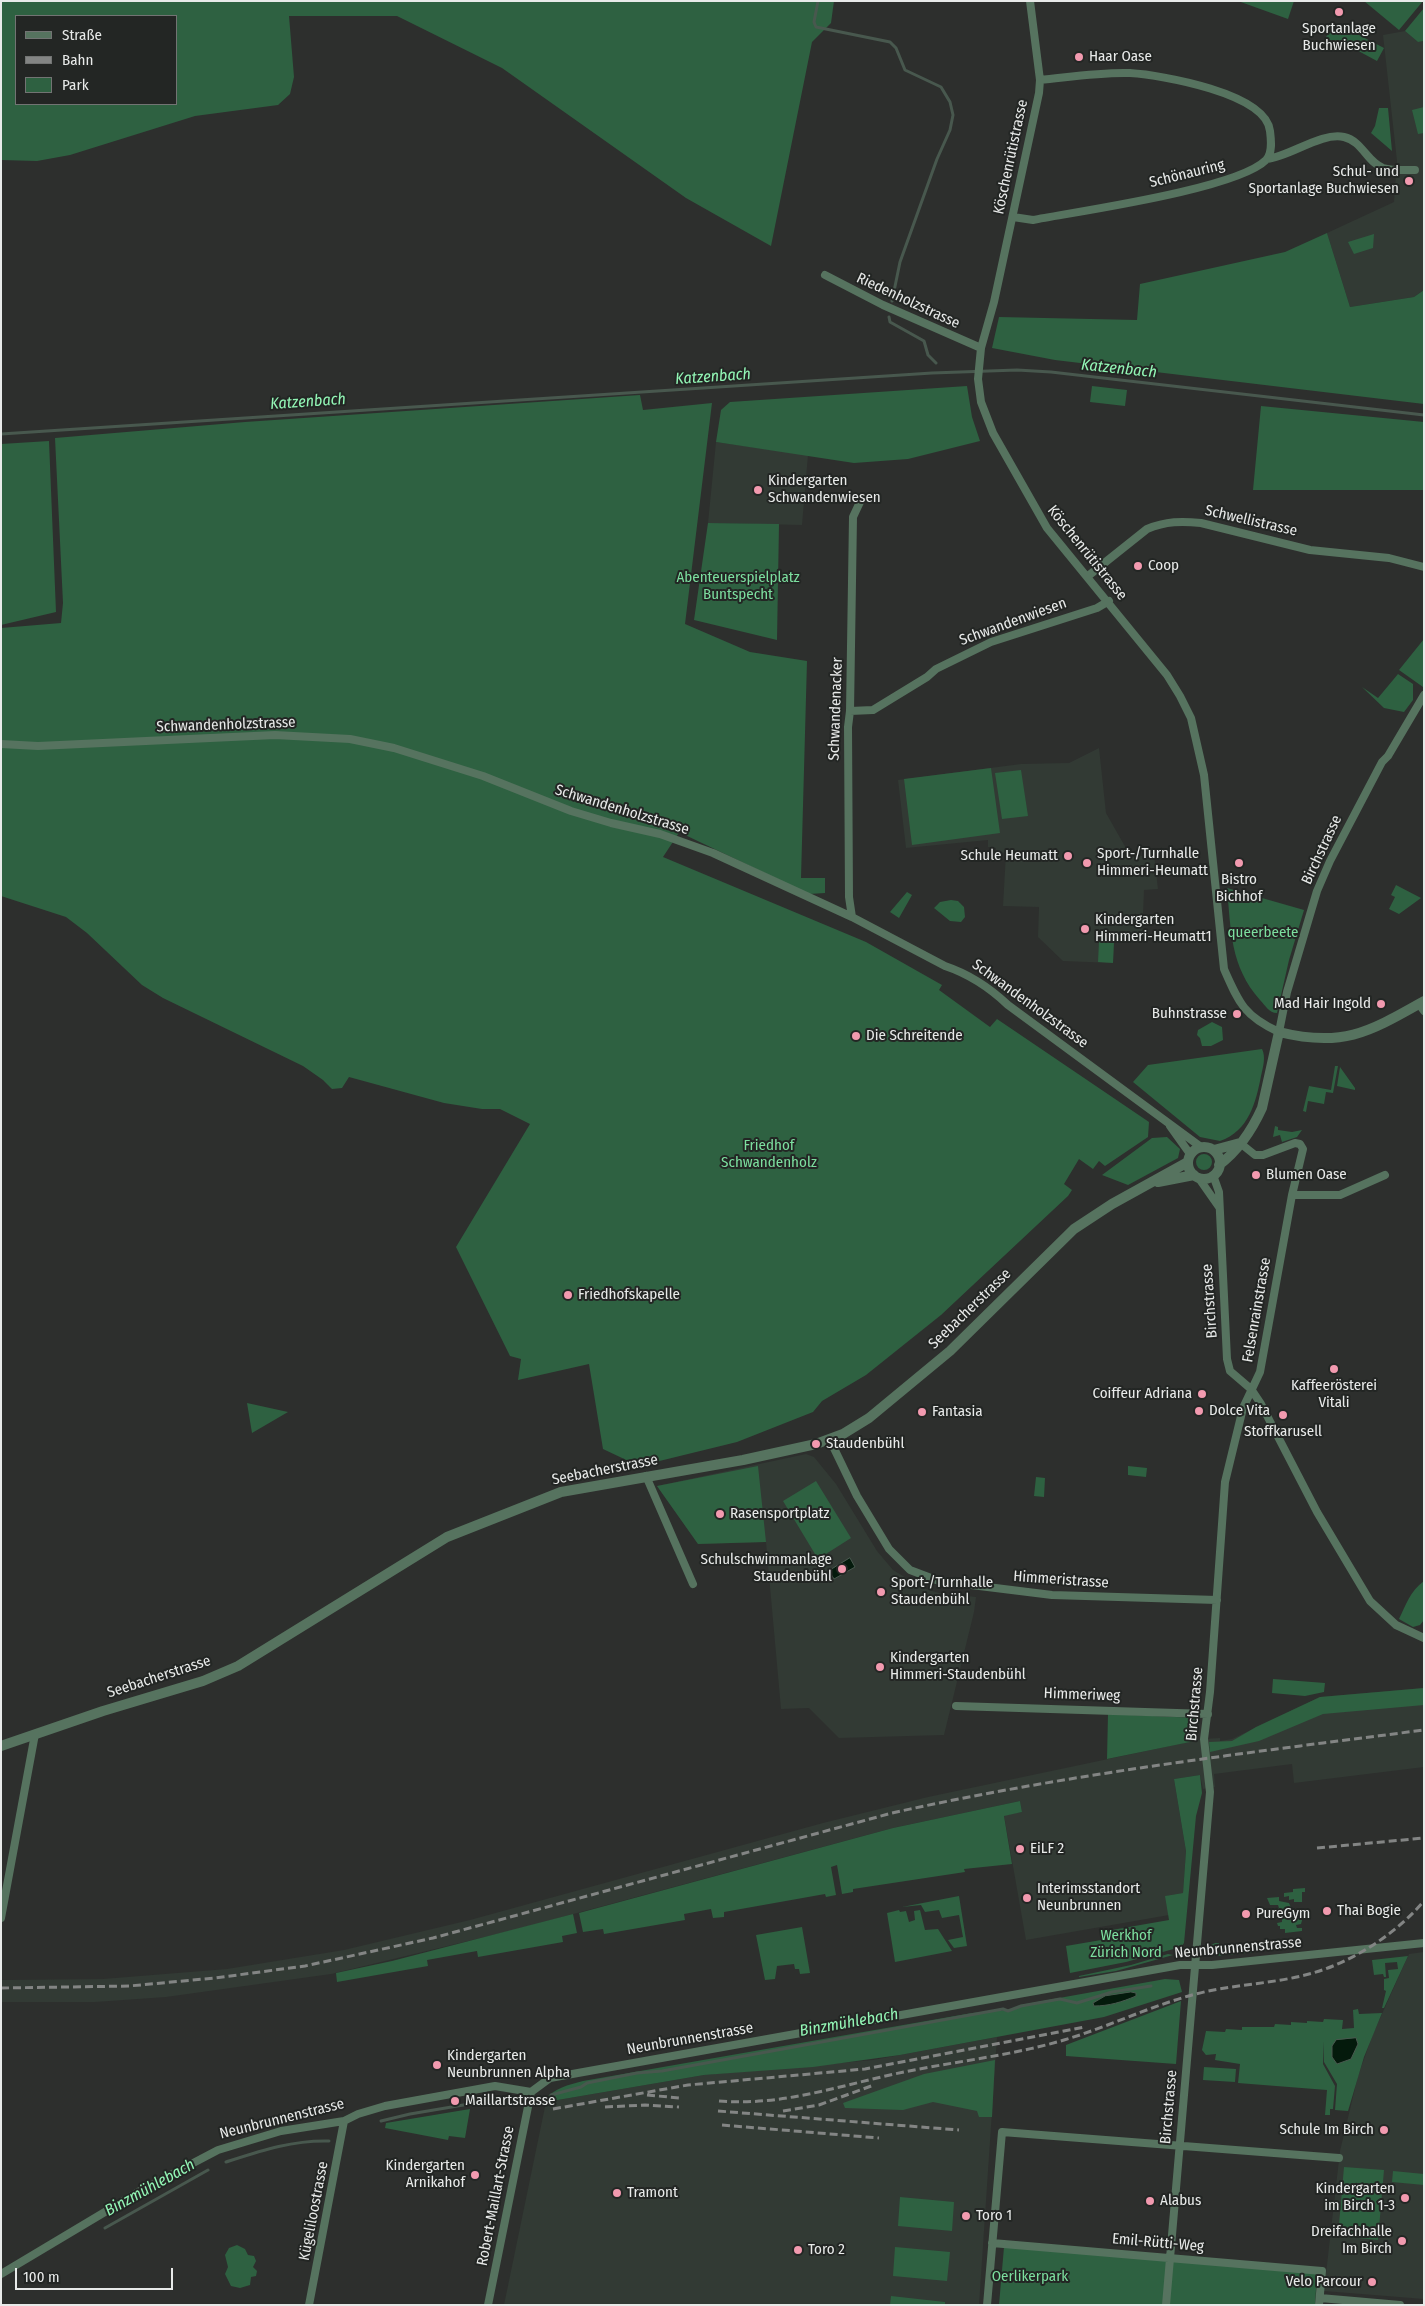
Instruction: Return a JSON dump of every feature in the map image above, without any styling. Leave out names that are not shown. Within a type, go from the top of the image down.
[{"type":"street","name":"Köschenrütistrasse","points":[[1030,1],[1040,80],[1039,93],[981,348],[978,379],[988,422],[1016,476],[1047,528],[1109,601],[1167,675],[1191,718],[1204,775],[1224,969],[1240,1002],[1252,1018],[1279,1032]]},
{"type":"street","points":[[1040,80],[1104,73],[1137,74],[1174,79],[1220,93],[1248,105],[1266,119],[1270,127],[1271,143],[1267,159]]},
{"type":"street","name":"Schönauring","points":[[1012,217],[1033,220],[1189,190],[1220,182],[1267,159],[1281,157],[1323,139],[1346,137],[1356,142],[1372,160],[1384,168],[1414,170]]},
{"type":"street","name":"Riedenholzstrasse","points":[[825,275],[883,305],[981,348]]},
{"type":"street","name":"Schwandenacker","points":[[852,917],[849,897],[850,819],[847,808],[848,728],[850,711],[853,517],[860,502]]},
{"type":"street","name":"Schwellistrasse","points":[[1088,576],[1147,529],[1158,524],[1185,521],[1201,523],[1310,550],[1390,558],[1424,567]]},
{"type":"street","name":"Schwandenwiesen","points":[[850,711],[874,710],[927,677],[936,669],[991,642],[1097,608],[1109,601]]},
{"type":"street","name":"Birchstrasse","points":[[1279,1032],[1288,985],[1317,891],[1330,861],[1382,762],[1388,756],[1424,695]]},
{"type":"street","name":"Schwandenholzstrasse","points":[[1,744],[38,746],[275,735],[350,739],[394,748],[483,776],[571,810],[611,823],[670,837],[713,853],[852,917],[978,982],[1201,1147]]},
{"type":"street","points":[[1213,1175],[1219,1165],[1235,1153],[1240,1143],[1250,1131],[1262,1108],[1279,1032],[1322,1039],[1354,1036],[1382,1026],[1422,1005]]},
{"type":"street","name":"Schwandenholzstrasse","points":[[1167,1123],[1189,1158]]},
{"type":"street","points":[[1201,1147],[1214,1150],[1240,1143]]},
{"type":"street","name":"Felsenrainstrasse","points":[[1240,1143],[1255,1155],[1263,1155],[1295,1143],[1300,1144],[1303,1149],[1292,1195],[1260,1372],[1251,1390]]},
{"type":"street","name":"Seebacherstrasse","points":[[1,1746],[203,1681],[238,1666],[447,1537],[560,1492],[743,1460],[830,1440],[870,1418],[950,1351],[1074,1229],[1148,1185],[1189,1158],[1201,1147]]},
{"type":"street","points":[[1214,1150],[1218,1157],[1219,1165]]},
{"type":"street","points":[[1189,1158],[1196,1176],[1220,1208]]},
{"type":"street","name":"Birchstrasse","points":[[1166,2305],[1210,1788],[1204,1739],[1208,1714],[1225,1482],[1243,1408],[1251,1390],[1230,1371],[1227,1359],[1219,1192],[1213,1175]]},
{"type":"street","name":"Seebacherstrasse","points":[[1148,1185],[1196,1176],[1208,1178],[1213,1175]]},
{"type":"street","points":[[1292,1195],[1340,1195],[1360,1188],[1385,1175]]},
{"type":"street","points":[[1251,1390],[1317,1512],[1370,1601],[1396,1624],[1424,1638]]},
{"type":"street","name":"Himmeristrasse","points":[[830,1440],[857,1496],[890,1549],[910,1570],[940,1581],[1052,1595],[1217,1600]]},
{"type":"street","points":[[646,1476],[693,1584]]},
{"type":"street","name":"Himmeriweg","points":[[956,1706],[1208,1714]]},
{"type":"street","points":[[1,1918],[35,1734]]},
{"type":"street","name":"Neunbrunnenstrasse","points":[[1,2274],[140,2191],[213,2152],[274,2132],[344,2121],[358,2114],[385,2106],[495,2086],[531,2092],[550,2078],[1180,1965],[1222,1964],[1424,1943]]},
{"type":"street","name":"Robert-Maillart-Strasse","points":[[488,2305],[531,2092]]},
{"type":"street","name":"Kügeliloostrasse","points":[[309,2305],[344,2121]]},
{"type":"street","points":[[987,2305],[1002,2132],[1338,2158]]},
{"type":"street","name":"Emil-Rütti-Weg","points":[[992,2243],[1322,2271],[1319,2301]]},
{"type":"street","points":[[1319,2301],[1400,2305]]},
{"type":"shaded area","name":"Schul- und Sportanlage Buchwiesen","points":[[1405,31],[1418,42],[1424,41],[1424,290],[1414,297],[1350,307],[1327,233],[1394,202],[1397,161],[1383,35]]},
{"type":"shaded area","name":"Kindergarten Schwandenwiesen","points":[[716,442],[808,455],[802,525],[708,523]]},
{"type":"shaded area","name":"Schule Heumatt","points":[[1099,748],[1106,813],[1131,857],[1154,855],[1158,889],[1144,890],[1142,940],[1114,939],[1113,963],[1063,961],[1038,937],[1039,907],[1003,906],[1006,853],[996,852],[996,848],[988,847],[988,840],[906,848],[898,780],[1021,764],[1069,763]]},
{"type":"shaded area","points":[[806,1454],[814,1457],[836,1484],[877,1551],[893,1570],[923,1588],[939,1593],[976,1597],[944,1735],[839,1738],[809,1708],[781,1709],[766,1542],[698,1544],[657,1486]]},
{"type":"shaded area","name":"Schulschwimmanlage Staudenbühl","points":[[850,1558],[855,1567],[834,1579],[829,1571]]},
{"type":"shaded area","points":[[1424,1688],[1424,1767],[1294,1783],[1292,1764],[1214,1774],[1215,1787],[1203,1789],[1200,1775],[1174,1779],[1186,1851],[1183,1893],[1166,1896],[1169,1915],[1026,1940],[1004,1815],[1022,1812],[1020,1801],[893,1828],[514,1930],[331,1974],[166,1997],[95,2002],[1,2002],[1,1980],[103,1979],[227,1969],[344,1950],[470,1920],[823,1823],[928,1797],[1203,1739],[1220,1738],[1220,1741],[1232,1739],[1320,1697]]},
{"type":"shaded area","name":"Schule Im Birch","points":[[1424,1952],[1424,2299],[1324,2291],[1340,2151],[1358,2076],[1373,2034],[1409,1954]]},
{"type":"shaded area","points":[[1136,1993],[1136,1996],[1121,2002],[1100,2006],[1094,2006],[1093,2003],[1105,1996]]},
{"type":"shaded area","points":[[997,2037],[979,2305],[504,2305],[546,2102],[704,2075],[873,2060]]},
{"type":"shaded area","points":[[1356,2038],[1358,2044],[1351,2059],[1337,2064],[1332,2057],[1332,2046],[1336,2040]]},
{"type":"green space","points":[[1,1],[834,1],[831,23],[812,42],[771,246],[686,198],[502,68],[397,16],[289,16],[294,77],[290,94],[278,105],[195,116],[70,155],[37,161],[1,160]]},
{"type":"green space","points":[[1238,1],[1294,1],[1288,19]]},
{"type":"green space","points":[[1364,1],[1423,1],[1399,30]]},
{"type":"green space","points":[[1424,8],[1424,41],[1418,42],[1405,31]]},
{"type":"green space","points":[[1330,32],[1359,35],[1384,48],[1377,61],[1351,47],[1347,49],[1338,46],[1326,37]]},
{"type":"green space","points":[[1424,107],[1424,133],[1418,134],[1412,110]]},
{"type":"green space","points":[[1379,108],[1388,108],[1392,151],[1371,133],[1375,126]]},
{"type":"green space","points":[[1327,233],[1350,307],[1414,297],[1424,290],[1424,404],[1055,360],[992,348],[999,317],[1137,320],[1140,284],[1285,252]]},
{"type":"green space","points":[[1374,234],[1373,248],[1354,254],[1348,242]]},
{"type":"green space","points":[[967,386],[972,417],[980,441],[908,459],[854,463],[716,442],[721,410],[730,402]]},
{"type":"green space","points":[[1092,386],[1127,390],[1125,406],[1090,402]]},
{"type":"green space","name":"Friedhof Schwandenholz","points":[[640,395],[643,410],[712,403],[685,624],[750,652],[807,661],[801,878],[825,878],[825,893],[809,894],[683,834],[686,822],[663,857],[866,942],[942,985],[939,990],[990,1027],[997,1019],[1149,1122],[1148,1137],[1105,1166],[1099,1161],[1093,1169],[1079,1159],[1064,1184],[1072,1190],[1068,1196],[941,1315],[866,1375],[822,1401],[813,1412],[737,1442],[639,1466],[603,1449],[589,1364],[518,1380],[521,1359],[510,1356],[456,1247],[530,1124],[500,1109],[482,1109],[444,1103],[349,1077],[342,1088],[332,1089],[303,1066],[163,998],[142,985],[87,933],[66,917],[1,896],[1,628],[61,623],[63,603],[55,438],[245,422]]},
{"type":"green space","points":[[1261,406],[1424,422],[1424,490],[1253,490]]},
{"type":"green space","points":[[49,441],[56,612],[1,625],[1,444]]},
{"type":"green space","name":"Abenteuerspielplatz Buntspecht","points":[[708,523],[779,524],[777,640],[694,620]]},
{"type":"green space","points":[[1424,639],[1424,686],[1423,687],[1399,670]]},
{"type":"green space","points":[[1398,674],[1413,684],[1413,700],[1404,712],[1384,708],[1362,687],[1378,698]]},
{"type":"green space","points":[[991,768],[1000,833],[912,845],[904,779]]},
{"type":"green space","points":[[1021,770],[1028,816],[1002,819],[995,773]]},
{"type":"green space","points":[[1396,885],[1421,898],[1399,914],[1389,909],[1395,897],[1391,895]]},
{"type":"green space","name":"queerbeete","points":[[1227,888],[1304,910],[1289,960],[1277,1013],[1272,1012],[1265,1006],[1250,987],[1237,961],[1231,933]]},
{"type":"green space","points":[[907,892],[912,895],[899,918],[890,912]]},
{"type":"green space","points":[[958,901],[964,907],[965,917],[961,922],[950,921],[934,908],[940,902]]},
{"type":"green space","points":[[1099,942],[1114,942],[1113,963],[1098,962]]},
{"type":"green space","points":[[1212,1022],[1222,1027],[1223,1040],[1211,1046],[1202,1046],[1197,1035],[1198,1030]]},
{"type":"green space","points":[[1262,1049],[1264,1055],[1263,1066],[1257,1096],[1250,1114],[1238,1130],[1220,1141],[1200,1137],[1133,1082],[1148,1065]]},
{"type":"green space","points":[[1335,1066],[1338,1066],[1333,1093],[1326,1092],[1324,1104],[1308,1101],[1306,1112],[1303,1111],[1309,1086],[1331,1090]]},
{"type":"green space","points":[[1340,1067],[1355,1088],[1355,1090],[1337,1086]]},
{"type":"green space","points":[[1275,1126],[1278,1127],[1278,1130],[1292,1132],[1302,1130],[1297,1137],[1282,1142],[1280,1135],[1273,1137]]},
{"type":"green space","points":[[1167,1137],[1180,1149],[1178,1158],[1128,1185],[1102,1175],[1152,1138]]},
{"type":"green space","points":[[1201,1154],[1207,1154],[1212,1159],[1210,1168],[1201,1170],[1196,1165],[1196,1159]]},
{"type":"green space","points":[[247,1403],[288,1412],[252,1433]]},
{"type":"green space","name":"Rasensportplatz","points":[[758,1466],[766,1542],[698,1544],[657,1486]]},
{"type":"green space","points":[[1128,1466],[1147,1468],[1146,1477],[1128,1475]]},
{"type":"green space","points":[[1036,1477],[1045,1478],[1044,1497],[1034,1496]]},
{"type":"green space","points":[[816,1481],[851,1538],[818,1559],[783,1501]]},
{"type":"green space","points":[[1424,1581],[1424,1620],[1420,1625],[1413,1627],[1399,1619],[1406,1603]]},
{"type":"green space","points":[[1273,1679],[1325,1683],[1324,1692],[1305,1696],[1272,1693]]},
{"type":"green space","points":[[1424,1688],[1424,1705],[1323,1714],[1259,1741],[1210,1752],[1209,1742],[1232,1741],[1256,1727],[1320,1697]]},
{"type":"green space","points":[[1108,1714],[1198,1718],[1195,1741],[1107,1759]]},
{"type":"green space","name":"Werkhof Zürich Nord","points":[[1200,1775],[1202,1793],[1196,1816],[1184,1943],[1181,1947],[1126,1962],[1070,1973],[1066,1946],[1107,1939],[1106,1931],[1169,1920],[1165,1896],[1183,1893],[1186,1851],[1174,1779]]},
{"type":"green space","points":[[1020,1801],[1022,1812],[1004,1816],[1012,1864],[964,1869],[965,1872],[853,1889],[853,1892],[842,1894],[837,1865],[831,1867],[836,1895],[826,1897],[825,1894],[724,1912],[724,1917],[713,1918],[711,1909],[684,1914],[685,1920],[604,1934],[603,1929],[583,1932],[579,1913],[893,1828]]},
{"type":"green space","points":[[1305,1888],[1305,1892],[1302,1892],[1302,1902],[1294,1902],[1294,1899],[1289,1900],[1289,1896],[1284,1897],[1284,1893],[1293,1892],[1293,1889]]},
{"type":"green space","points":[[959,1896],[967,1946],[954,1948],[948,1940],[963,1937],[959,1915],[942,1918],[939,1910],[925,1912],[921,1905],[902,1907]]},
{"type":"green space","points":[[1279,1897],[1279,1901],[1289,1903],[1292,1910],[1283,1911],[1283,1915],[1267,1916],[1268,1909],[1279,1908],[1278,1905],[1270,1905],[1267,1898]]},
{"type":"green space","points":[[899,1910],[900,1912],[906,1911],[909,1922],[915,1920],[914,1911],[920,1910],[925,1930],[938,1929],[952,1951],[895,1962],[887,1913]]},
{"type":"green space","points":[[573,1914],[577,1933],[562,1936],[563,1942],[478,1957],[477,1951],[427,1960],[428,1966],[337,1982],[336,1973],[392,1961]]},
{"type":"green space","points":[[1303,1917],[1301,1924],[1296,1925],[1297,1928],[1302,1928],[1302,1931],[1285,1933],[1285,1929],[1280,1929],[1277,1923],[1282,1922],[1282,1918]]},
{"type":"green space","points":[[802,1927],[810,1973],[800,1974],[799,1969],[795,1969],[794,1964],[777,1966],[775,1979],[765,1980],[756,1935]]},
{"type":"green space","points":[[1219,1943],[1220,1952],[1275,1947],[1275,1950],[1216,1956],[1209,1952],[1207,1947]]},
{"type":"green space","points":[[1168,1954],[1173,1955],[1116,1971],[1079,1977],[1131,1965]]},
{"type":"green space","points":[[1408,1956],[1384,2008],[1382,2008],[1386,1991],[1384,1990],[1384,1979],[1389,1978],[1388,1970],[1398,1969],[1397,1962],[1385,1963],[1386,1977],[1384,1977],[1383,1974],[1374,1975],[1372,1960]]},
{"type":"green space","points":[[1165,1979],[1179,1980],[1182,1992],[1104,2017],[900,2055],[813,2067],[704,2075],[546,2102],[544,2100],[557,2090],[583,2081],[972,2013],[1016,2009],[1020,2005]]},
{"type":"green space","points":[[1181,2001],[1176,2064],[1066,2056],[1066,2045]]},
{"type":"green space","points":[[1358,2009],[1359,2014],[1382,2013],[1364,2057],[1348,2111],[1335,2110],[1337,2084],[1324,2062],[1324,2041],[1323,2064],[1335,2086],[1333,2109],[1330,2109],[1330,2115],[1325,2115],[1327,2090],[1238,2083],[1240,2064],[1215,2060],[1216,2054],[1206,2055],[1202,2050],[1206,2031],[1225,2032],[1226,2029],[1242,2030],[1242,2027],[1274,2027],[1275,2024],[1291,2025],[1291,2022],[1323,2022],[1324,2019],[1343,2020],[1342,2029],[1354,2028],[1353,2010]]},
{"type":"green space","points":[[995,2060],[992,2117],[979,2117],[977,2111],[933,2102],[903,2110],[845,2108],[843,2103],[924,2074]]},
{"type":"green space","points":[[1204,2067],[1236,2069],[1235,2082],[1203,2080]]},
{"type":"green space","points":[[470,2109],[465,2138],[449,2136],[448,2140],[385,2128],[386,2123]]},
{"type":"green space","points":[[1344,2167],[1384,2170],[1378,2240],[1338,2236]]},
{"type":"green space","points":[[1393,2171],[1424,2174],[1424,2185],[1392,2182]]},
{"type":"green space","points":[[900,2197],[954,2202],[952,2231],[898,2226]]},
{"type":"green space","points":[[237,2245],[245,2249],[248,2255],[254,2256],[256,2261],[253,2267],[257,2271],[256,2276],[251,2277],[250,2285],[240,2288],[231,2286],[225,2274],[228,2267],[225,2255],[229,2248]]},
{"type":"green space","points":[[895,2247],[950,2252],[947,2281],[893,2276]]},
{"type":"green space","name":"Oerlikerpark","points":[[1004,2247],[1317,2273],[1315,2305],[999,2305]]},
{"type":"green space","points":[[891,2296],[945,2302],[945,2305],[890,2305]]},
{"type":"waterway","points":[[818,1],[814,22],[816,27],[890,42],[896,48],[905,70],[941,87],[950,102],[953,115],[950,130],[937,159],[900,262],[892,301]]},
{"type":"waterway","points":[[889,317],[890,322],[924,341],[928,355],[936,363]]},
{"type":"waterway","name":"Katzenbach","points":[[1,434],[932,373],[1017,370],[1051,372],[1424,415]]},
{"type":"waterway","name":"Binzmühlebach","points":[[551,2095],[581,2087],[587,2083],[637,2073],[662,2071],[1003,2009],[1008,2011],[1021,2006],[1060,1999],[1077,2003],[1112,1992],[1151,1986]]},
{"type":"waterway","name":"Binzmühlebach","points":[[381,2121],[410,2114],[493,2100]]},
{"type":"waterway","name":"Binzmühlebach","points":[[226,2162],[289,2144],[329,2141]]},
{"type":"waterway","name":"Binzmühlebach","points":[[105,2228],[208,2170]]},
{"type":"railway","points":[[1,1988],[129,1986],[215,1978],[305,1966],[433,1938],[892,1813],[958,1799],[1090,1776],[1224,1756],[1424,1730]]},
{"type":"railway","points":[[1317,1848],[1424,1838]]},
{"type":"railway","points":[[719,2101],[763,2101],[805,2095],[912,2070],[1021,2051],[1080,2035],[1192,1995],[1298,1977],[1316,1972],[1346,1960],[1370,1947],[1394,1930],[1424,1901]]},
{"type":"railway","points":[[553,2109],[688,2085],[865,2069],[1085,2027]]},
{"type":"railway","points":[[783,2111],[819,2105],[874,2085]]},
{"type":"railway","points":[[647,2095],[679,2098]]},
{"type":"railway","points":[[605,2107],[645,2105],[679,2107]]},
{"type":"railway","points":[[718,2111],[959,2130]]},
{"type":"railway","points":[[722,2125],[879,2138]]},
{"type":"place","name":"Sportanlage Buchwiesen","points":[[1339,12]]},
{"type":"place","name":"Haar Oase","points":[[1079,57]]},
{"type":"place","name":"Schul- und Sportanlage Buchwiesen","points":[[1409,181]]},
{"type":"place","name":"Kindergarten Schwandenwiesen","points":[[758,490]]},
{"type":"place","name":"Coop","points":[[1138,566]]},
{"type":"place","name":"Schule Heumatt","points":[[1068,856]]},
{"type":"place","name":"Sport-/Turnhalle Himmeri-Heumatt","points":[[1087,863]]},
{"type":"place","name":"Bistro Bichhof","points":[[1239,863]]},
{"type":"place","name":"Kindergarten Himmeri-Heumatt1","points":[[1085,929]]},
{"type":"place","name":"Mad Hair Ingold","points":[[1381,1004]]},
{"type":"place","name":"Buhnstrasse","points":[[1237,1014]]},
{"type":"place","name":"Die Schreitende","points":[[856,1036]]},
{"type":"place","name":"Blumen Oase","points":[[1256,1175]]},
{"type":"place","name":"Friedhofskapelle","points":[[568,1295]]},
{"type":"place","name":"Kaffeerösterei Vitali","points":[[1334,1369]]},
{"type":"place","name":"Coiffeur Adriana","points":[[1202,1394]]},
{"type":"place","name":"Dolce Vita","points":[[1199,1411]]},
{"type":"place","name":"Fantasia","points":[[922,1412]]},
{"type":"place","name":"Stoffkarusell","points":[[1283,1415]]},
{"type":"place","name":"Staudenbühl","points":[[816,1444]]},
{"type":"place","name":"Rasensportplatz","points":[[720,1514]]},
{"type":"place","name":"Schulschwimmanlage Staudenbühl","points":[[842,1569]]},
{"type":"place","name":"Sport-/Turnhalle Staudenbühl","points":[[881,1592]]},
{"type":"place","name":"Kindergarten Himmeri-Staudenbühl","points":[[880,1667]]},
{"type":"place","name":"EiLF 2","points":[[1020,1849]]},
{"type":"place","name":"Interimsstandort Neunbrunnen","points":[[1027,1898]]},
{"type":"place","name":"Thai Bogie","points":[[1327,1911]]},
{"type":"place","name":"PureGym","points":[[1246,1914]]},
{"type":"place","name":"Kindergarten Neunbrunnen Alpha","points":[[437,2065]]},
{"type":"place","name":"Maillartstrasse","points":[[455,2101]]},
{"type":"place","name":"Schule Im Birch","points":[[1384,2130]]},
{"type":"place","name":"Kindergarten Arnikahof","points":[[475,2175]]},
{"type":"place","name":"Tramont","points":[[617,2193]]},
{"type":"place","name":"Kindergarten im Birch 1-3","points":[[1405,2198]]},
{"type":"place","name":"Alabus","points":[[1150,2201]]},
{"type":"place","name":"Toro 1","points":[[966,2216]]},
{"type":"place","name":"Dreifachhalle Im Birch","points":[[1402,2241]]},
{"type":"place","name":"Toro 2","points":[[798,2250]]},
{"type":"place","name":"Velo Parcour","points":[[1372,2282]]}]
